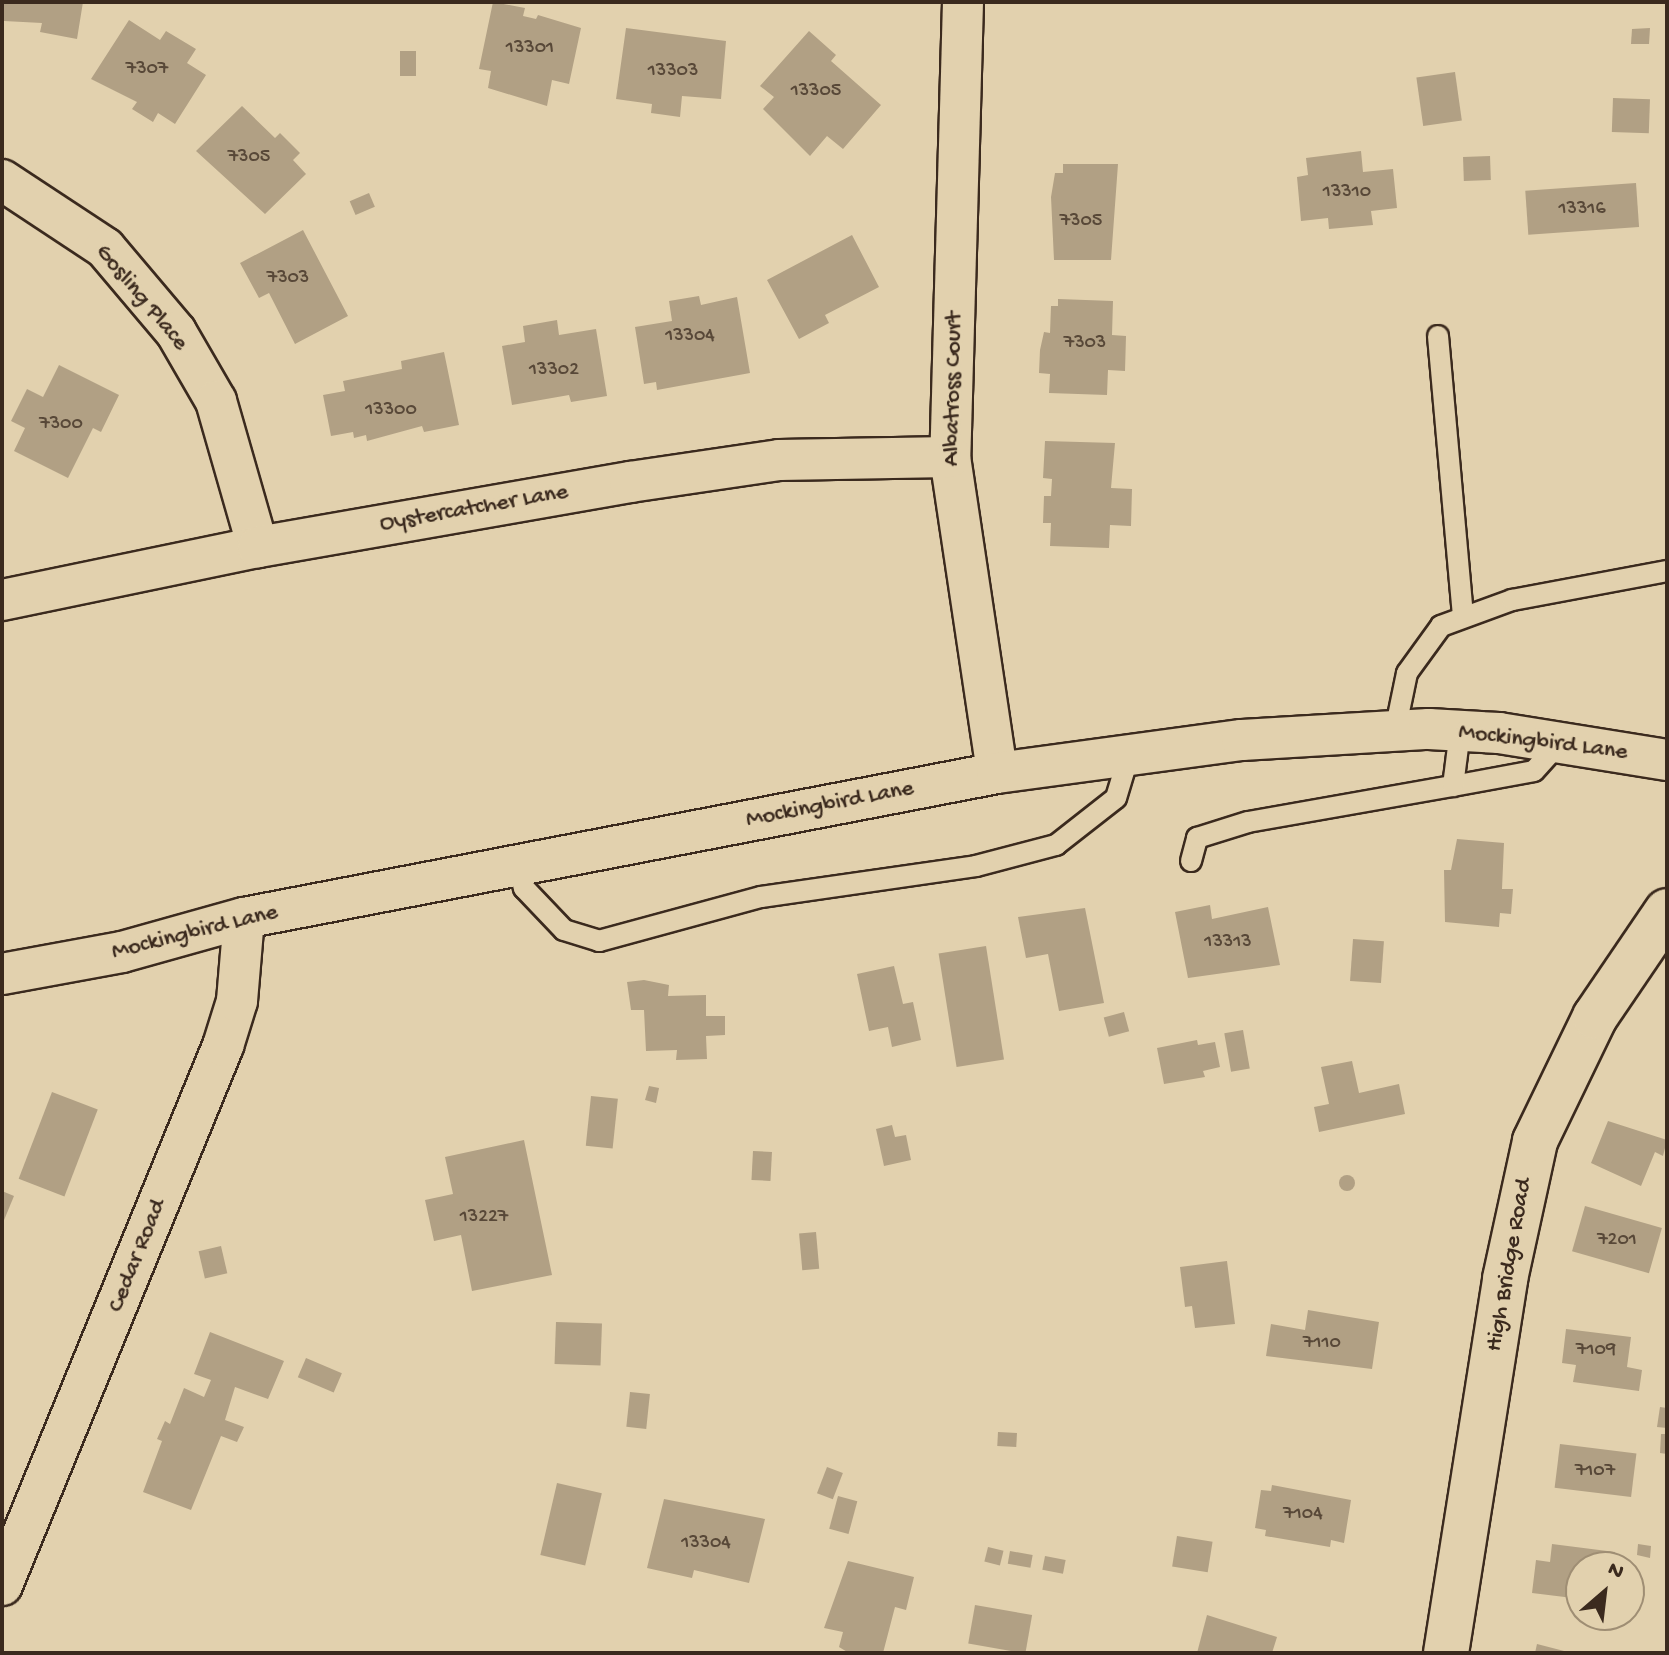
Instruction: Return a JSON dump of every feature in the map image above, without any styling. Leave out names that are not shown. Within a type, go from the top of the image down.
[{"type":"street","name":"Albatross Court","points":[[963,2],[950,457],[997,773]]},
{"type":"street","name":"Gosling Place","points":[[2,180],[105,248],[176,332],[216,401],[258,547]]},
{"type":"street","name":"Oystercatcher Lane","points":[[2,600],[258,547],[779,460],[950,457]]},
{"type":"street","name":"Mockingbird Lane","points":[[2,974],[122,952],[244,918],[997,773],[1242,740],[1395,731],[1460,731],[1560,742],[1667,760]]},
{"type":"street","name":"High Bridge Road","points":[[1446,1653],[1505,1279],[1535,1141],[1595,1017],[1667,911]]},
{"type":"street","name":"Cedar Road","points":[[2,1585],[223,1046],[237,1001],[244,918]]},
{"type":"lane","points":[[1438,336],[1463,616]]},
{"type":"lane","points":[[1395,731],[1407,673],[1441,626],[1512,600],[1667,571]]},
{"type":"lane","points":[[1453,786],[1460,731]]},
{"type":"lane","points":[[1191,861],[1197,838],[1248,822],[1534,771],[1560,742]]},
{"type":"lane","points":[[518,866],[524,888],[564,930],[599,941],[761,897],[976,866],[1056,845],[1116,798],[1129,755]]},
{"type":"building","points":[[2,2],[83,2],[77,39],[40,32],[42,23],[4,21]]},
{"type":"building","points":[[493,2],[525,8],[523,16],[536,19],[538,15],[581,28],[569,84],[552,80],[547,106],[488,88],[491,71],[479,69]]},
{"type":"building","points":[[129,20],[160,40],[166,31],[196,49],[187,63],[206,75],[175,124],[158,113],[153,122],[132,109],[137,102],[91,79]]},
{"type":"building","points":[[626,28],[726,41],[721,99],[682,96],[680,117],[651,113],[652,104],[616,99]]},
{"type":"building","points":[[1650,28],[1649,44],[1631,44],[1632,29]]},
{"type":"building","points":[[809,31],[836,55],[831,61],[881,105],[843,149],[827,136],[810,156],[763,109],[774,97],[760,86]]},
{"type":"building","points":[[400,51],[416,51],[416,76],[400,76]]},
{"type":"building","points":[[1455,72],[1462,121],[1423,126],[1416,77]]},
{"type":"building","points":[[1613,98],[1650,99],[1649,133],[1612,132]]},
{"type":"building","points":[[242,106],[275,138],[280,133],[300,153],[293,160],[306,174],[265,214],[196,151]]},
{"type":"building","points":[[1361,151],[1363,172],[1393,169],[1397,208],[1371,211],[1373,225],[1329,229],[1328,218],[1301,221],[1297,177],[1308,175],[1306,158]]},
{"type":"building","points":[[1490,156],[1491,180],[1464,181],[1463,157]]},
{"type":"building","points":[[1063,164],[1118,164],[1111,260],[1054,260],[1051,197],[1055,173],[1063,173]]},
{"type":"building","points":[[1636,183],[1639,227],[1528,235],[1525,191]]},
{"type":"building","points":[[369,193],[375,207],[356,215],[350,201]]},
{"type":"building","points":[[303,230],[348,316],[295,344],[269,293],[259,298],[240,263]]},
{"type":"building","points":[[852,235],[879,287],[825,315],[829,323],[799,339],[767,280]]},
{"type":"building","points":[[699,296],[701,305],[737,297],[750,373],[657,390],[656,382],[644,384],[635,327],[672,321],[669,301]]},
{"type":"building","points":[[1058,299],[1113,301],[1112,335],[1126,336],[1125,371],[1108,370],[1107,395],[1049,393],[1050,374],[1039,373],[1040,350],[1044,332],[1050,333],[1051,306],[1058,306]]},
{"type":"building","points":[[557,320],[559,335],[596,329],[607,396],[571,402],[569,395],[512,405],[502,346],[525,342],[523,326]]},
{"type":"building","points":[[444,352],[459,425],[424,432],[422,426],[367,441],[366,435],[354,438],[353,432],[331,436],[323,395],[345,391],[343,381],[402,369],[401,361]]},
{"type":"building","points":[[59,365],[119,395],[101,432],[93,428],[68,478],[14,451],[25,428],[11,421],[27,389],[43,397]]},
{"type":"building","points":[[1045,441],[1115,443],[1111,488],[1132,489],[1131,526],[1110,525],[1109,548],[1050,546],[1051,523],[1043,523],[1044,496],[1051,496],[1052,479],[1043,478]]},
{"type":"building","points":[[1457,839],[1504,843],[1502,889],[1513,889],[1511,914],[1500,913],[1499,927],[1445,922],[1444,870],[1451,870]]},
{"type":"building","points":[[1210,905],[1212,919],[1268,907],[1280,965],[1188,978],[1175,912]]},
{"type":"building","points":[[1085,908],[1104,1003],[1059,1011],[1048,954],[1026,958],[1018,917]]},
{"type":"building","points":[[1353,939],[1384,941],[1381,983],[1350,981]]},
{"type":"building","points":[[986,946],[1004,1060],[957,1067],[939,954]]},
{"type":"building","points":[[894,966],[903,1004],[913,1002],[921,1040],[892,1047],[888,1027],[869,1031],[857,974]]},
{"type":"building","points":[[644,980],[669,985],[668,996],[706,995],[706,1016],[725,1016],[725,1035],[706,1036],[707,1059],[676,1060],[677,1050],[646,1051],[644,1010],[631,1010],[627,982]]},
{"type":"building","points":[[1124,1012],[1129,1031],[1109,1037],[1104,1017]]},
{"type":"building","points":[[1243,1030],[1250,1068],[1231,1072],[1224,1033]]},
{"type":"building","points":[[1197,1040],[1198,1045],[1215,1042],[1220,1067],[1203,1071],[1205,1077],[1164,1084],[1157,1048]]},
{"type":"building","points":[[1352,1061],[1359,1093],[1399,1084],[1405,1114],[1319,1132],[1314,1107],[1329,1104],[1321,1067]]},
{"type":"building","points":[[649,1086],[659,1088],[656,1103],[645,1100]]},
{"type":"building","points":[[52,1092],[98,1110],[64,1196],[19,1179]]},
{"type":"building","points":[[591,1096],[618,1099],[613,1149],[586,1146]]},
{"type":"building","points":[[1608,1121],[1667,1140],[1663,1156],[1655,1152],[1641,1186],[1591,1163]]},
{"type":"building","points":[[892,1125],[895,1137],[906,1135],[911,1160],[884,1166],[876,1129]]},
{"type":"building","points":[[524,1140],[552,1275],[472,1291],[461,1235],[434,1241],[425,1200],[453,1194],[445,1157]]},
{"type":"building","points":[[753,1151],[772,1152],[770,1181],[751,1180]]},
{"type":"building","points":[[1347,1175],[1353,1177],[1353,1189],[1347,1191],[1341,1189],[1339,1183],[1341,1177]]},
{"type":"building","points":[[2,1191],[14,1196],[2,1225]]},
{"type":"building","points":[[1585,1206],[1662,1228],[1649,1273],[1572,1251]]},
{"type":"building","points":[[816,1232],[819,1269],[802,1270],[799,1233]]},
{"type":"building","points":[[221,1246],[227,1273],[205,1278],[199,1251]]},
{"type":"building","points":[[1227,1261],[1235,1324],[1195,1328],[1192,1306],[1185,1307],[1180,1267]]},
{"type":"building","points":[[1308,1310],[1379,1322],[1372,1369],[1266,1356],[1271,1324],[1305,1330]]},
{"type":"building","points":[[556,1322],[602,1324],[601,1366],[555,1364]]},
{"type":"building","points":[[1566,1329],[1631,1337],[1627,1367],[1642,1370],[1639,1391],[1573,1382],[1576,1365],[1562,1363]]},
{"type":"building","points":[[210,1332],[284,1361],[268,1399],[235,1387],[225,1420],[244,1427],[237,1442],[221,1436],[191,1510],[143,1492],[162,1441],[157,1439],[165,1421],[170,1424],[184,1388],[204,1397],[211,1380],[194,1374]]},
{"type":"building","points":[[306,1358],[342,1373],[334,1393],[298,1377]]},
{"type":"building","points":[[630,1392],[650,1394],[646,1429],[626,1427]]},
{"type":"building","points":[[1660,1407],[1667,1408],[1667,1428],[1657,1427]]},
{"type":"building","points":[[998,1432],[1017,1433],[1016,1447],[997,1446]]},
{"type":"building","points":[[1661,1434],[1667,1434],[1667,1454],[1660,1453]]},
{"type":"building","points":[[1560,1444],[1636,1453],[1631,1497],[1555,1488]]},
{"type":"building","points":[[827,1467],[843,1473],[833,1499],[817,1493]]},
{"type":"building","points":[[557,1483],[602,1493],[585,1565],[540,1555]]},
{"type":"building","points":[[1272,1485],[1351,1500],[1344,1543],[1331,1540],[1330,1547],[1265,1536],[1266,1530],[1255,1528],[1261,1490],[1271,1491]]},
{"type":"building","points":[[838,1496],[857,1501],[849,1534],[829,1529]]},
{"type":"building","points":[[664,1499],[765,1519],[749,1583],[694,1570],[692,1578],[647,1568]]},
{"type":"building","points":[[1177,1536],[1213,1542],[1208,1572],[1172,1567]]},
{"type":"building","points":[[1552,1544],[1607,1551],[1565,1551],[1565,1597],[1532,1593],[1536,1560],[1550,1562]]},
{"type":"building","points":[[1638,1544],[1651,1546],[1650,1558],[1645,1557],[1645,1551],[1637,1551]]},
{"type":"building","points":[[988,1547],[1004,1551],[1000,1565],[984,1562]]},
{"type":"building","points":[[1010,1551],[1033,1555],[1030,1568],[1008,1564]]},
{"type":"building","points":[[1045,1556],[1066,1560],[1063,1574],[1042,1570]]},
{"type":"building","points":[[848,1561],[914,1577],[906,1610],[895,1607],[883,1653],[849,1653],[839,1647],[843,1632],[824,1628]]},
{"type":"building","points":[[975,1605],[1032,1615],[1025,1653],[968,1643]]},
{"type":"building","points":[[1207,1615],[1277,1637],[1272,1653],[1197,1653]]},
{"type":"building","points":[[1537,1644],[1568,1652],[1568,1653],[1535,1653]]}]
